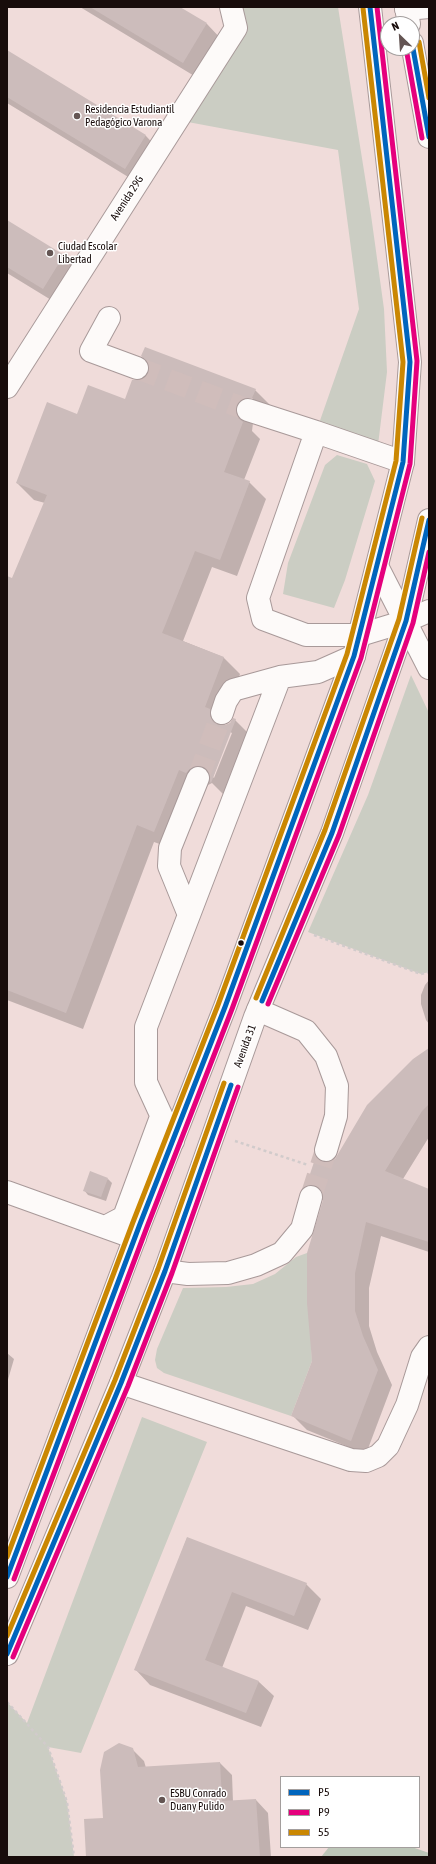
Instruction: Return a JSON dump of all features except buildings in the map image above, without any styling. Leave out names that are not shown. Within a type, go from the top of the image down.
[{"type":"main road","name":"Avenida 29G","points":[[7,387],[236,28],[231,7]]},
{"type":"main road","points":[[7,1577],[135,1238],[225,1007],[354,656],[378,566],[403,462],[410,362],[370,7]]},
{"type":"main road","points":[[407,13],[429,8]]},
{"type":"main road","points":[[414,56],[429,137]]},
{"type":"main road","points":[[109,318],[91,351],[137,368]]},
{"type":"main road","points":[[248,410],[403,462]]},
{"type":"main road","points":[[316,432],[258,598],[263,619],[306,635],[360,635],[406,621],[429,611]]},
{"type":"main road","name":"Avenida 31","points":[[7,1654],[121,1383],[165,1271],[258,1010],[332,833],[406,621],[429,520]]},
{"type":"main road","points":[[378,566],[429,668]]},
{"type":"main road","points":[[222,713],[226,701],[233,690],[280,677],[318,672],[354,656]]},
{"type":"main road","points":[[173,1141],[146,1082],[146,1027],[280,677]]},
{"type":"main road","points":[[189,915],[169,866],[170,848],[198,778]]},
{"type":"main road","points":[[258,1010],[306,1031],[326,1056],[337,1086],[336,1116],[319,1158]]},
{"type":"main road","points":[[105,1227],[124,1217],[161,1117]]},
{"type":"main road","points":[[7,1192],[135,1238]]},
{"type":"main road","points":[[165,1271],[188,1274],[228,1273],[256,1265],[282,1253],[302,1229],[311,1197]]},
{"type":"main road","points":[[121,1383],[351,1460],[366,1461],[378,1456],[388,1446],[407,1405],[422,1357],[429,1347]]},
{"type":"path","points":[[293,927],[421,974],[429,972]]},
{"type":"path","points":[[213,1134],[319,1158]]},
{"type":"path","points":[[7,1702],[48,1747],[68,1802],[74,1857]]},
{"type":"shaded area","points":[[231,7],[338,7],[371,215],[384,309],[387,372],[377,453],[316,432],[359,309],[338,150],[177,120],[236,28]]},
{"type":"shaded area","points":[[337,455],[367,464],[375,481],[345,580],[334,608],[283,594],[288,563],[325,465]]},
{"type":"shaded area","points":[[411,675],[429,713],[429,972],[421,974],[308,932],[368,795]]},
{"type":"shaded area","points":[[307,1253],[312,1361],[291,1416],[164,1373],[157,1368],[155,1360],[157,1349],[183,1288],[226,1287],[253,1284],[275,1274],[296,1257]]},
{"type":"shaded area","points":[[142,1417],[207,1442],[81,1753],[48,1747],[67,1802],[74,1857],[7,1857],[7,1702],[27,1723]]},
{"type":"green space","points":[[328,1848],[415,1848],[429,1853],[429,1857],[321,1857]]},
{"type":"tunnel","points":[[137,368],[248,410]]},
{"type":"tunnel","points":[[198,778],[222,713]]},
{"type":"tunnel","points":[[311,1197],[326,1150]]},
{"type":"transit line","name":"P5","points":[[7,1577],[140,1224],[225,1007],[354,656],[403,462],[410,362],[370,7]]},
{"type":"transit line","name":"P9","points":[[14,1579],[147,1227],[232,1009],[361,658],[410,464],[417,361],[377,7]]},
{"type":"transit line","name":"55","points":[[7,1557],[133,1222],[218,1005],[347,654],[396,461],[403,362],[363,8]]},
{"type":"transit line","name":"55","points":[[420,48],[429,98]]},
{"type":"transit line","name":"P9","points":[[407,56],[422,138]]},
{"type":"transit line","name":"P5","points":[[414,56],[429,137]]},
{"type":"transit line","name":"55","points":[[256,998],[325,830],[399,619],[422,518]]},
{"type":"transit line","name":"P5","points":[[262,1001],[332,833],[406,621],[429,520]]},
{"type":"transit line","name":"P9","points":[[268,1004],[339,835],[413,623],[429,552]]},
{"type":"transit line","name":"55","points":[[7,1636],[115,1380],[158,1269],[224,1083]]},
{"type":"transit line","name":"P5","points":[[7,1654],[121,1383],[165,1271],[231,1085]]},
{"type":"transit line","name":"P9","points":[[13,1657],[128,1386],[172,1273],[238,1087]]},
{"type":"place","name":"Residencia Estudiantil Pedagógico Varona","points":[[77,116]]},
{"type":"place","name":"Ciudad Escolar Libertad","points":[[50,253]]},
{"type":"place","name":"ESBU Conrado Duany Pulido","points":[[162,1800]]}]
